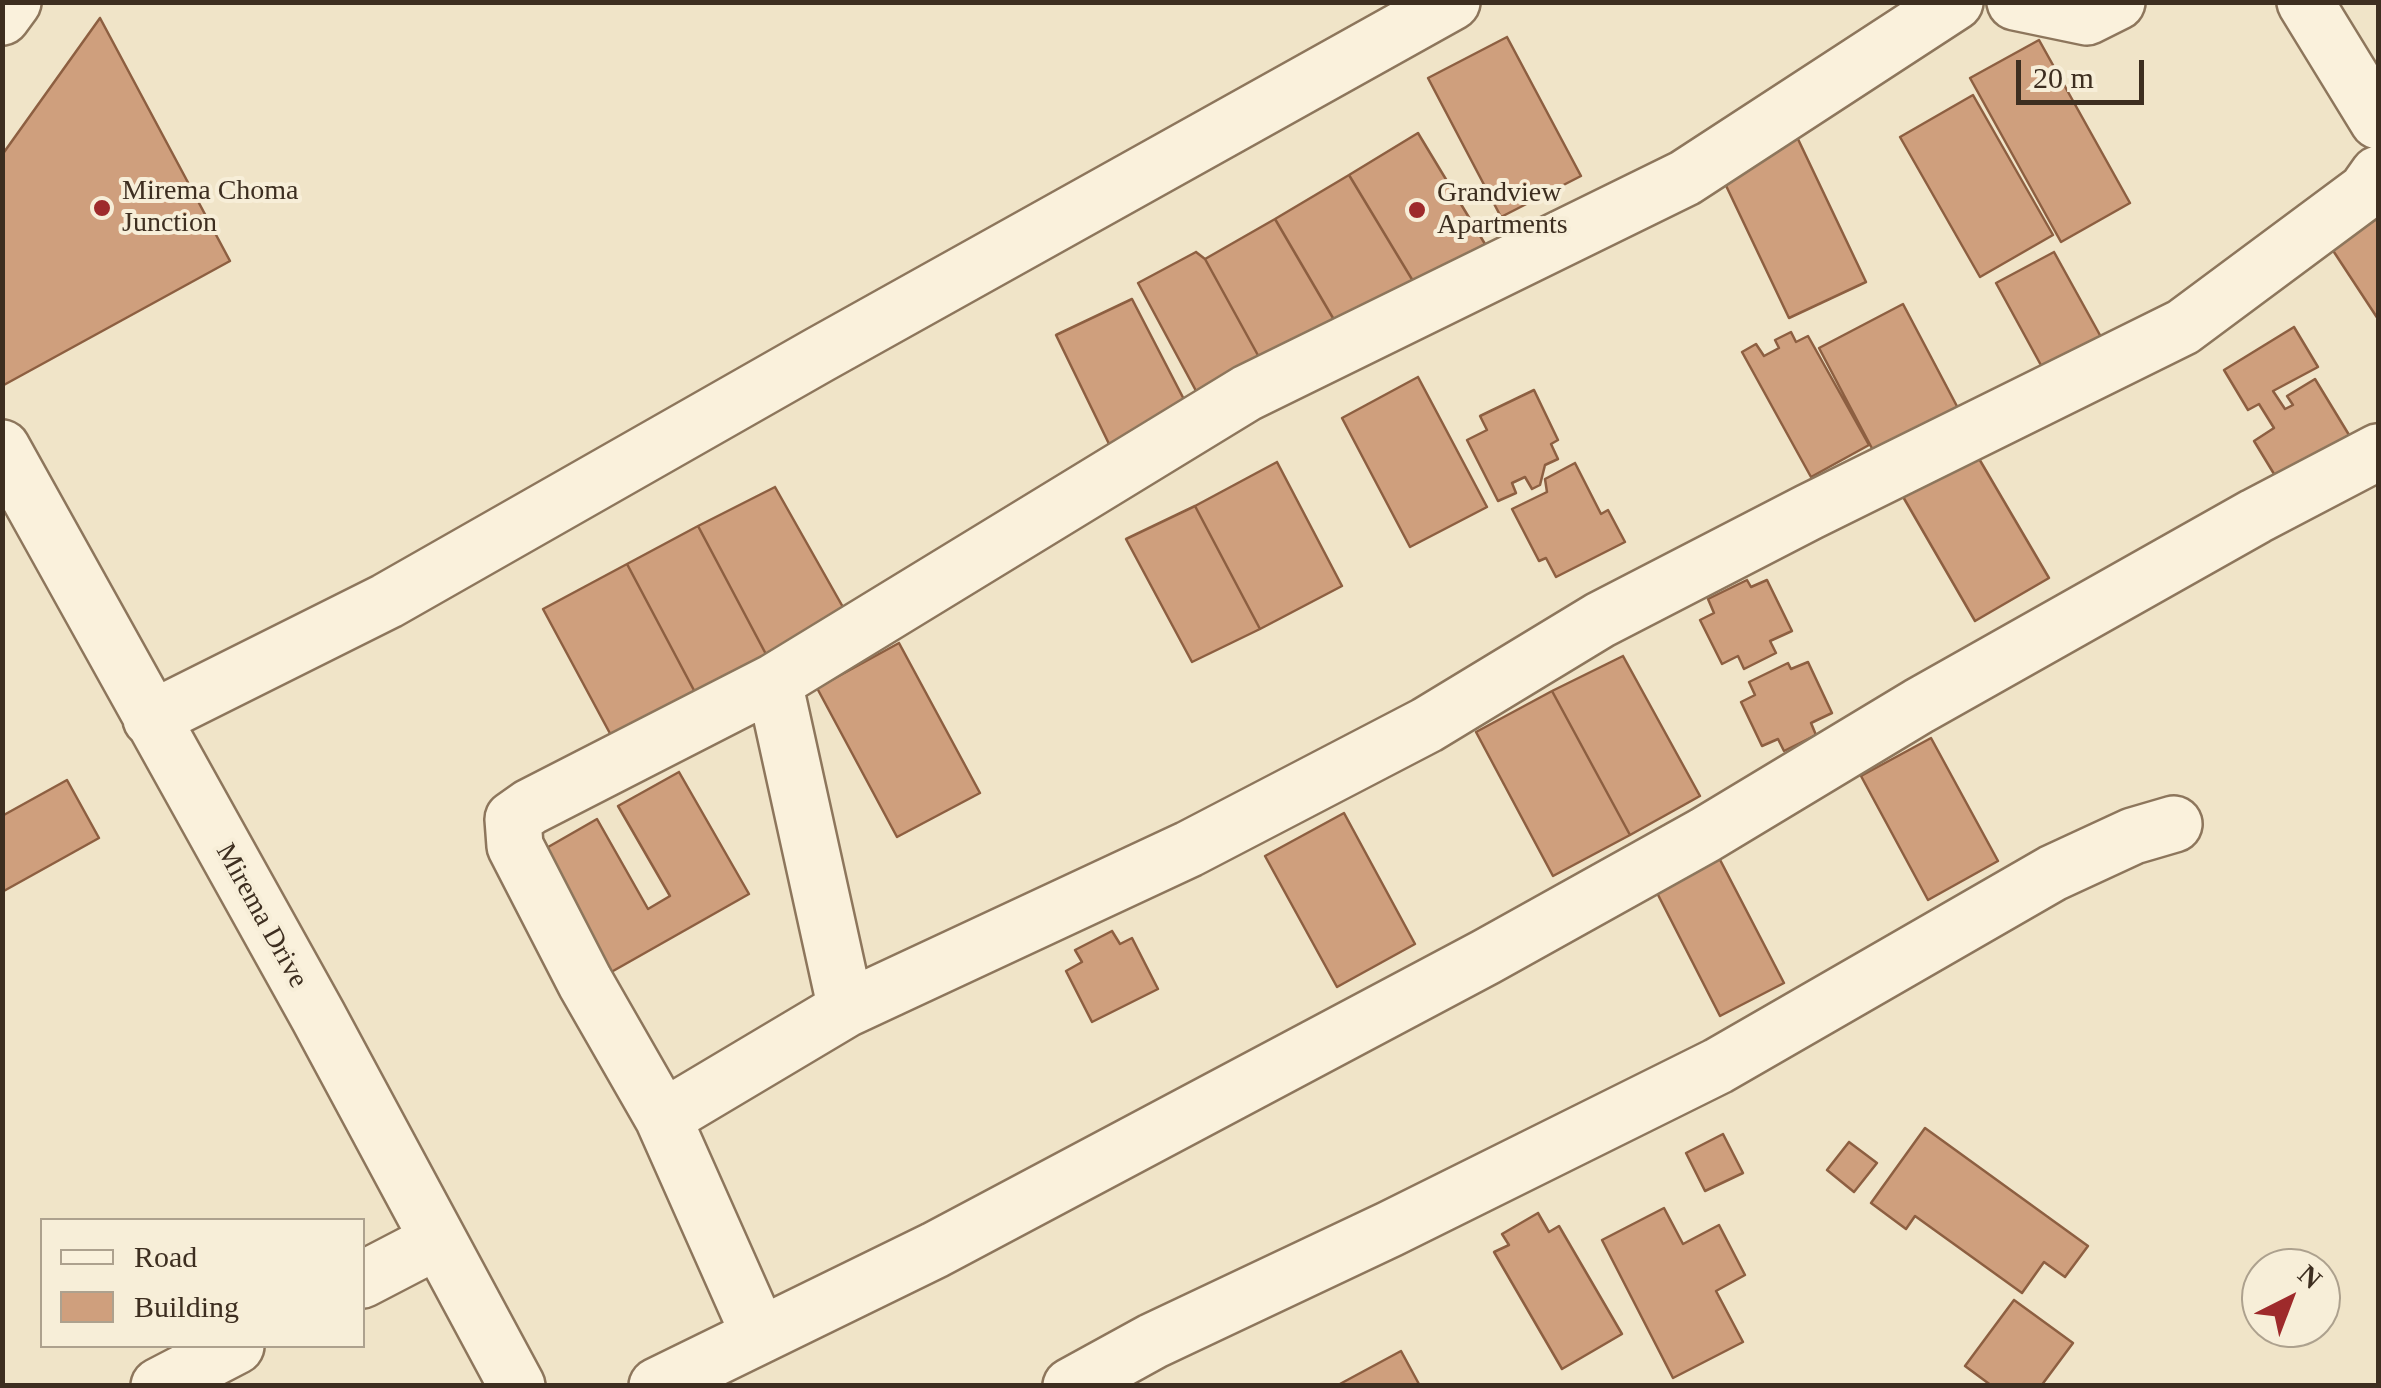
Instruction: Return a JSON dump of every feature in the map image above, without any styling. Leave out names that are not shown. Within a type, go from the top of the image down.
[{"type":"street","points":[[2,17],[13,2]]},
{"type":"street","points":[[150,720],[387,602],[819,354],[1452,2]]},
{"type":"street","points":[[748,1356],[662,1118],[515,846],[514,819],[530,807],[774,682],[1246,393],[1685,178],[1954,2]]},
{"type":"street","points":[[2015,2],[2088,17],[2116,2]]},
{"type":"street","points":[[2305,2],[2378,122]]},
{"type":"street","points":[[662,1118],[846,1009],[1221,832],[1427,725],[1600,620],[2183,327],[2366,191],[2378,174]]},
{"type":"street","name":"Mirema Drive","points":[[2,448],[318,1016],[517,1386]]},
{"type":"street","points":[[657,1386],[748,1356],[935,1250],[1486,957],[1705,835],[1936,696],[2378,452]]},
{"type":"street","points":[[774,682],[846,1009]]},
{"type":"street","points":[[1071,1386],[1153,1341],[1390,1229],[1718,1066],[2053,873],[2133,836],[2174,824]]},
{"type":"street","points":[[365,1278],[437,1241]]},
{"type":"street","points":[[160,1386],[232,1348]]},
{"type":"building","name":"Mirema Choma Junction","points":[[100,18],[230,261],[2,386],[2,155]]},
{"type":"building","points":[[1507,37],[1581,176],[1501,217],[1428,78]]},
{"type":"building","points":[[2039,40],[2130,203],[2061,242],[1970,78]]},
{"type":"building","points":[[1973,95],[2053,235],[1980,277],[1900,137]]},
{"type":"building","name":"Grandview Apartments","points":[[1418,133],[1485,244],[1416,286],[1349,175]]},
{"type":"building","points":[[1797,137],[1866,282],[1789,318],[1720,173]]},
{"type":"building","points":[[1349,175],[1416,286],[1340,330],[1275,219]]},
{"type":"building","points":[[2378,218],[2378,319],[2332,249]]},
{"type":"building","points":[[1275,219],[1340,330],[1265,368],[1205,259]]},
{"type":"building","points":[[1196,252],[1205,259],[1265,368],[1202,402],[1138,283]]},
{"type":"building","points":[[2054,252],[2106,346],[2048,378],[1996,283]]},
{"type":"building","points":[[1132,299],[1190,411],[1111,448],[1056,335]]},
{"type":"building","points":[[1903,304],[1969,429],[1885,473],[1819,348]]},
{"type":"building","points":[[2294,327],[2318,367],[2273,391],[2285,409],[2293,405],[2287,396],[2315,379],[2357,448],[2285,492],[2254,441],[2274,428],[2259,404],[2248,410],[2224,370]]},
{"type":"building","points":[[1791,332],[1796,342],[1808,336],[1869,445],[1811,477],[1742,352],[1756,344],[1764,356],[1779,348],[1775,340]]},
{"type":"building","points":[[1418,377],[1487,507],[1410,547],[1342,418]]},
{"type":"building","points":[[1534,390],[1558,440],[1551,444],[1558,459],[1545,465],[1540,485],[1532,489],[1525,477],[1512,483],[1516,493],[1498,501],[1467,440],[1487,430],[1480,416]]},
{"type":"building","points":[[1978,457],[2049,578],[1975,621],[1902,495]]},
{"type":"building","points":[[1277,462],[1342,586],[1260,629],[1195,506]]},
{"type":"building","points":[[1575,463],[1601,514],[1608,510],[1625,542],[1556,577],[1546,558],[1539,561],[1512,509],[1547,492],[1545,479]]},
{"type":"building","points":[[775,487],[848,616],[768,658],[698,526]]},
{"type":"building","points":[[1195,506],[1260,629],[1192,662],[1126,539]]},
{"type":"building","points":[[698,526],[768,658],[697,696],[627,564]]},
{"type":"building","points":[[627,564],[697,696],[613,739],[543,609]]},
{"type":"building","points":[[1747,580],[1751,587],[1767,580],[1792,631],[1770,641],[1776,653],[1744,669],[1738,656],[1722,664],[1700,620],[1714,613],[1708,599]]},
{"type":"building","points":[[899,643],[980,793],[897,837],[817,688]]},
{"type":"building","points":[[1623,656],[1700,796],[1630,835],[1552,691]]},
{"type":"building","points":[[1808,662],[1832,713],[1811,723],[1816,735],[1784,751],[1778,739],[1762,746],[1741,702],[1755,695],[1749,682],[1788,663],[1791,669]]},
{"type":"building","points":[[1552,691],[1630,835],[1553,876],[1476,732]]},
{"type":"building","points":[[1931,738],[1998,861],[1928,900],[1861,776]]},
{"type":"building","points":[[679,772],[749,894],[606,975],[536,854],[597,819],[648,909],[670,896],[618,806]]},
{"type":"building","points":[[67,780],[99,838],[2,892],[2,816]]},
{"type":"building","points":[[1344,813],[1415,944],[1337,987],[1265,856]]},
{"type":"building","points":[[1717,854],[1784,983],[1720,1016],[1654,887]]},
{"type":"building","points":[[1112,931],[1120,944],[1132,938],[1158,989],[1092,1022],[1066,971],[1082,962],[1075,950]]},
{"type":"building","points":[[1925,1128],[2088,1246],[2065,1277],[2044,1262],[2022,1293],[1915,1216],[1906,1229],[1871,1203]]},
{"type":"building","points":[[1723,1134],[1743,1173],[1705,1191],[1686,1153]]},
{"type":"building","points":[[1849,1142],[1877,1163],[1854,1192],[1827,1170]]},
{"type":"building","points":[[1664,1208],[1683,1244],[1719,1225],[1745,1275],[1716,1291],[1743,1342],[1673,1378],[1602,1240]]},
{"type":"building","points":[[1538,1213],[1549,1232],[1559,1226],[1622,1334],[1562,1369],[1494,1252],[1509,1245],[1502,1234]]},
{"type":"building","points":[[2014,1300],[2073,1343],[2041,1386],[1992,1386],[1965,1366]]},
{"type":"building","points":[[1401,1351],[1420,1386],[1338,1385]]},
{"type":"place","name":"Mirema Choma Junction","points":[[102,208]]},
{"type":"place","name":"Grandview Apartments","points":[[1417,210]]}]
